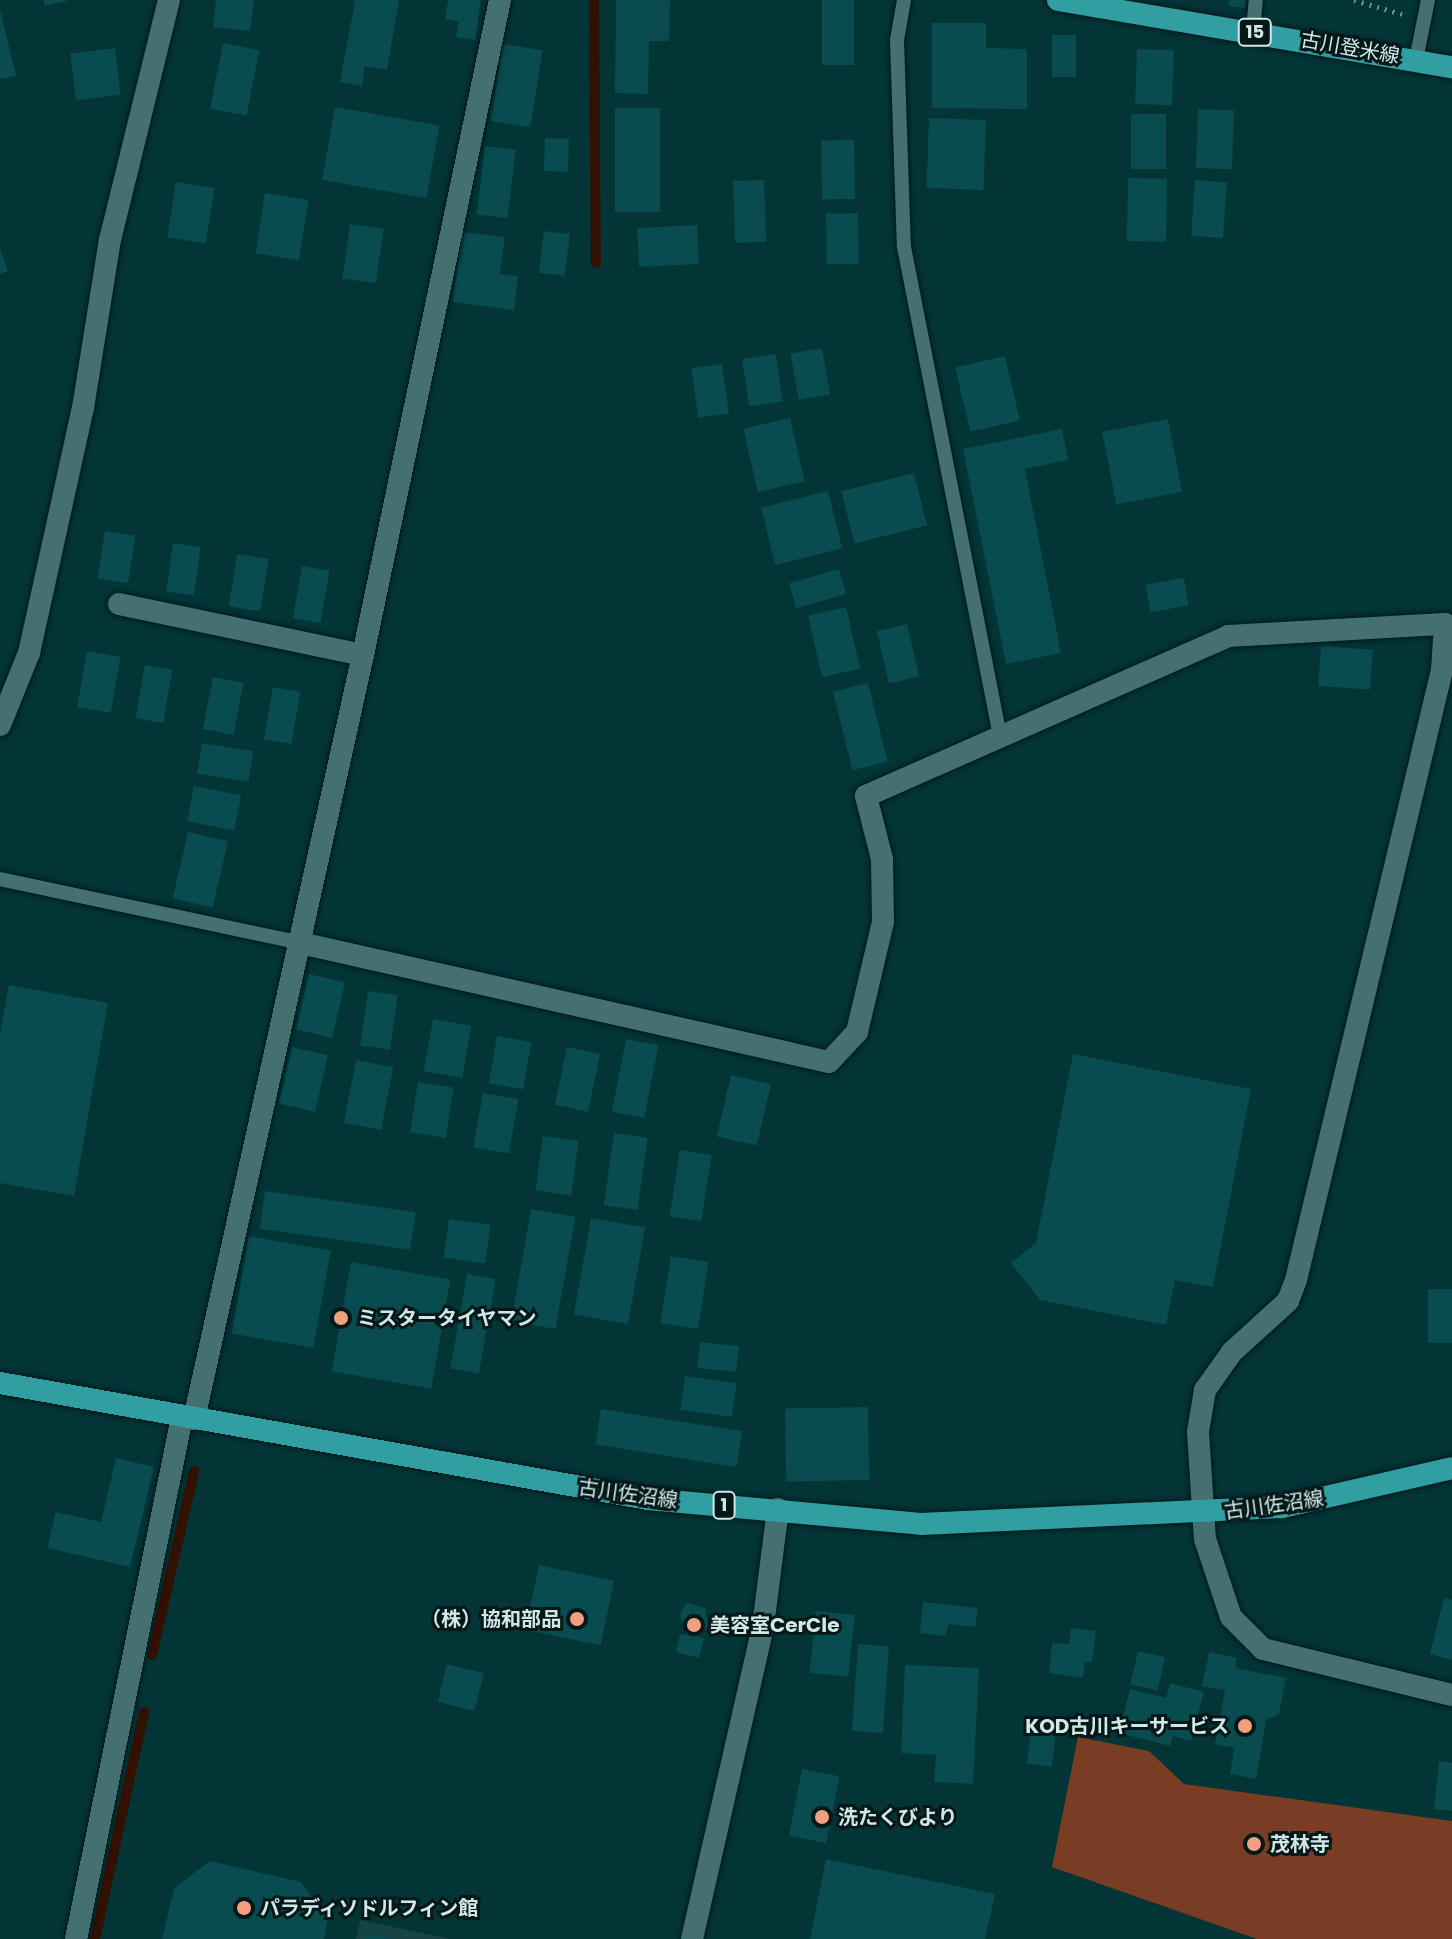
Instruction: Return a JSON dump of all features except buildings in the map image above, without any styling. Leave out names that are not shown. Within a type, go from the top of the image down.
[{"type":"main road","name":"古川登米線","points":[[1058,0],[1452,67]]},
{"type":"main road","name":"古川佐沼線","points":[[0,1383],[648,1499],[921,1524],[1204,1514],[1282,1507],[1452,1468]]},
{"type":"street","points":[[0,725],[29,653],[83,408],[110,240],[169,0]]},
{"type":"street","points":[[76,1939],[188,1418],[363,655],[500,0]]},
{"type":"street","points":[[119,604],[363,655]]},
{"type":"street","points":[[296,942],[829,1062],[857,1032],[883,922],[882,859],[866,796],[999,732],[1228,636],[1445,624],[1442,670],[1296,1280],[1288,1301],[1232,1352],[1205,1390],[1198,1432],[1204,1514],[1213,1571],[1231,1617],[1263,1649],[1452,1695]]},
{"type":"street","points":[[692,1939],[763,1626],[778,1509]]},
{"type":"lane","points":[[904,0],[897,40],[904,247],[999,732]]},
{"type":"lane","points":[[1253,32],[1256,0]]},
{"type":"lane","points":[[1416,60],[1428,0]]},
{"type":"lane","points":[[0,879],[296,942]]},
{"type":"shaded area","name":"茂林寺","points":[[1078,1737],[1149,1751],[1184,1784],[1452,1821],[1452,1939],[1257,1939],[1052,1867]]},
{"type":"shaded area","points":[[360,1920],[451,1939],[356,1939]]},
{"type":"waterway","points":[[594,0],[596,263]]},
{"type":"waterway","points":[[152,1655],[194,1471]]},
{"type":"waterway","points":[[95,1939],[144,1712]]},
{"type":"place","name":"ミスタータイヤマン","points":[[341,1318]]},
{"type":"place","name":"（株）協和部品","points":[[577,1619]]},
{"type":"place","name":"美容室CerCle","points":[[694,1625]]},
{"type":"place","name":"KOD古川キーサービス","points":[[1245,1726]]},
{"type":"place","name":"洗たくびより","points":[[822,1817]]},
{"type":"place","name":"茂林寺","points":[[1254,1844]]},
{"type":"place","name":"パラディソドルフィン館","points":[[244,1908]]}]
